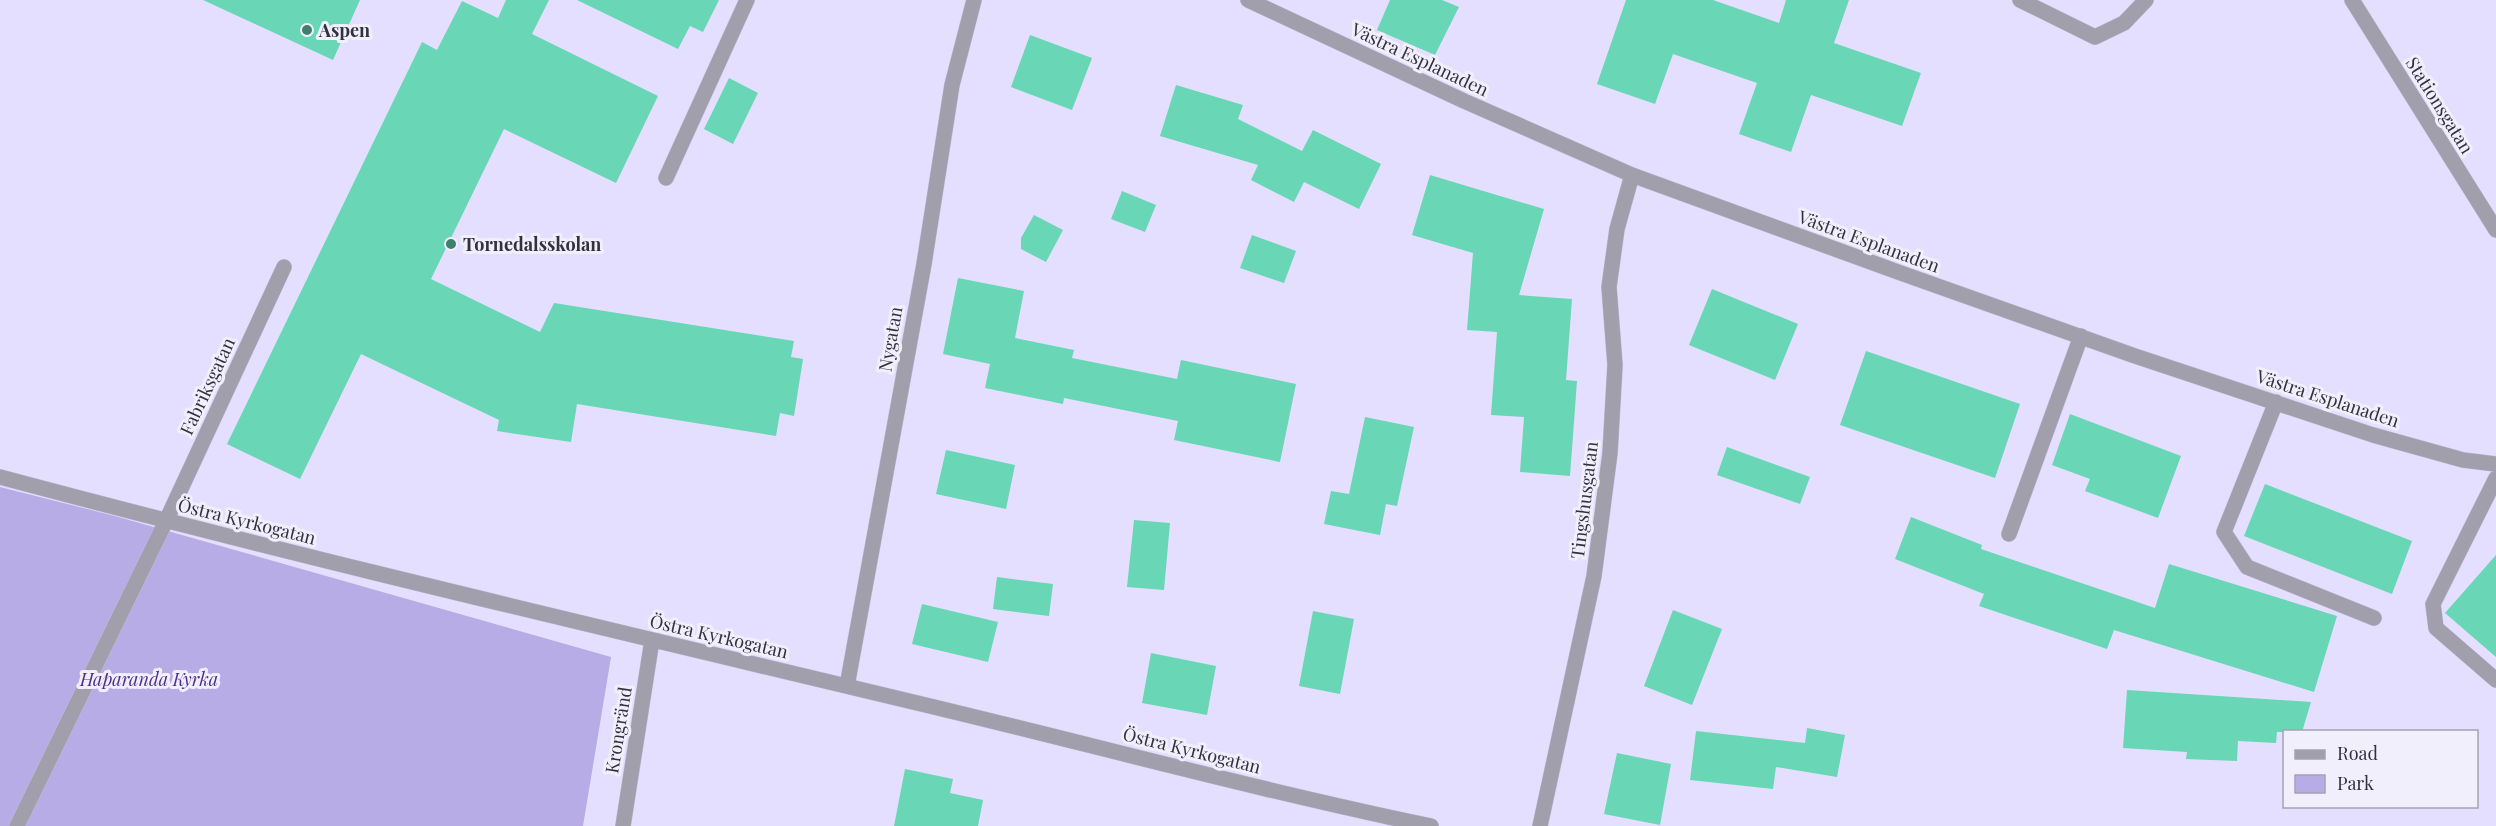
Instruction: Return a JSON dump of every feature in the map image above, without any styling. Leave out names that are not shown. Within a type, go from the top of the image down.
[{"type":"street","points":[[666,178],[747,0]]},
{"type":"street","name":"Nygatan","points":[[847,686],[924,264],[952,85],[974,0]]},
{"type":"street","name":"Västra Esplanaden","points":[[1248,0],[1464,101],[1632,175],[2080,336],[2373,435],[2452,457],[2496,464]]},
{"type":"street","points":[[2020,0],[2095,37],[2124,23],[2146,0]]},
{"type":"street","name":"Stationsgatan","points":[[2352,0],[2496,230]]},
{"type":"street","name":"Tingshusgatan","points":[[1540,826],[1594,576],[1610,453],[1615,365],[1609,287],[1617,229],[1632,175]]},
{"type":"street","name":"Fabriksgatan","points":[[17,826],[166,521],[284,267]]},
{"type":"street","points":[[2009,534],[2080,336]]},
{"type":"street","points":[[2276,402],[2224,531],[2247,567],[2374,618]]},
{"type":"street","name":"Östra Kyrkogatan","points":[[0,477],[166,521],[652,640],[1276,791],[1431,826]]},
{"type":"street","points":[[2496,478],[2433,603],[2436,628],[2496,680]]},
{"type":"street","name":"Krongränd","points":[[623,826],[652,640]]},
{"type":"green space","name":"Haparanda Kyrka","points":[[0,487],[115,516],[611,657],[583,826],[0,826]]},
{"type":"building","name":"Aspen","points":[[203,0],[360,0],[333,60]]},
{"type":"building","points":[[506,0],[549,0],[532,34],[658,96],[616,183],[504,129],[431,279],[540,332],[554,303],[794,341],[791,357],[803,359],[794,416],[780,413],[776,436],[577,404],[571,442],[497,431],[499,420],[361,354],[300,479],[227,444],[422,42],[437,50],[462,1],[498,18]]},
{"type":"building","points":[[577,0],[719,0],[703,32],[690,26],[678,49]]},
{"type":"building","points":[[1390,0],[1442,0],[1459,7],[1435,55],[1377,30]]},
{"type":"building","points":[[1626,0],[1713,0],[1779,23],[1786,0],[1849,0],[1834,43],[1921,73],[1902,126],[1811,95],[1791,152],[1739,134],[1757,83],[1673,54],[1655,104],[1597,84]]},
{"type":"building","points":[[1030,35],[1092,58],[1072,110],[1011,87]]},
{"type":"building","points":[[729,78],[758,93],[733,144],[704,129]]},
{"type":"building","points":[[1176,85],[1243,105],[1238,119],[1302,151],[1313,130],[1381,164],[1359,209],[1304,182],[1294,202],[1251,180],[1258,165],[1160,136]]},
{"type":"building","points":[[1430,175],[1544,209],[1519,295],[1572,299],[1566,380],[1577,381],[1570,476],[1520,472],[1524,417],[1491,415],[1497,332],[1467,330],[1473,253],[1412,235]]},
{"type":"building","points":[[1122,191],[1156,205],[1145,232],[1111,219]]},
{"type":"building","points":[[1034,215],[1063,230],[1046,262],[1021,249],[1021,238]]},
{"type":"building","points":[[1252,235],[1296,251],[1284,283],[1240,268]]},
{"type":"building","points":[[958,278],[1024,291],[1015,338],[1074,350],[1072,358],[1177,379],[1181,360],[1296,384],[1280,462],[1174,440],[1178,421],[1064,398],[1063,404],[985,388],[990,364],[943,354]]},
{"type":"building","points":[[1712,289],[1798,324],[1775,380],[1689,345]]},
{"type":"building","points":[[1866,351],[2020,404],[1995,478],[1840,425]]},
{"type":"building","points":[[2070,414],[2181,456],[2158,518],[2085,491],[2090,479],[2052,465]]},
{"type":"building","points":[[1365,417],[1414,427],[1397,506],[1386,504],[1380,535],[1324,524],[1331,491],[1349,494]]},
{"type":"building","points":[[1727,447],[1810,477],[1800,504],[1717,475]]},
{"type":"building","points":[[946,450],[1015,465],[1006,509],[936,494]]},
{"type":"building","points":[[2265,484],[2412,541],[2392,594],[2244,536]]},
{"type":"building","points":[[1911,517],[1982,545],[1981,549],[2155,608],[2169,564],[2337,616],[2314,692],[2114,630],[2107,649],[1979,606],[1984,594],[1895,559]]},
{"type":"building","points":[[1134,520],[1170,523],[1164,590],[1127,587]]},
{"type":"building","points":[[2496,555],[2496,657],[2445,613]]},
{"type":"building","points":[[997,577],[1053,584],[1049,616],[993,609]]},
{"type":"building","points":[[922,604],[998,622],[988,662],[912,644]]},
{"type":"building","points":[[1673,610],[1722,629],[1692,705],[1644,686]]},
{"type":"building","points":[[1313,611],[1354,619],[1340,694],[1299,686]]},
{"type":"building","points":[[1151,653],[1216,666],[1207,715],[1142,703]]},
{"type":"building","points":[[2127,690],[2311,702],[2303,730],[2277,732],[2276,743],[2238,741],[2237,761],[2186,759],[2187,752],[2123,748]]},
{"type":"building","points":[[1807,728],[1845,735],[1837,777],[1776,767],[1773,789],[1690,780],[1696,731],[1805,743]]},
{"type":"building","points":[[1617,753],[1671,764],[1660,825],[1604,814]]},
{"type":"building","points":[[905,769],[953,779],[950,793],[983,800],[978,826],[894,826]]},
{"type":"place","name":"Aspen","points":[[307,30]]},
{"type":"place","name":"Tornedalsskolan","points":[[451,244]]}]
